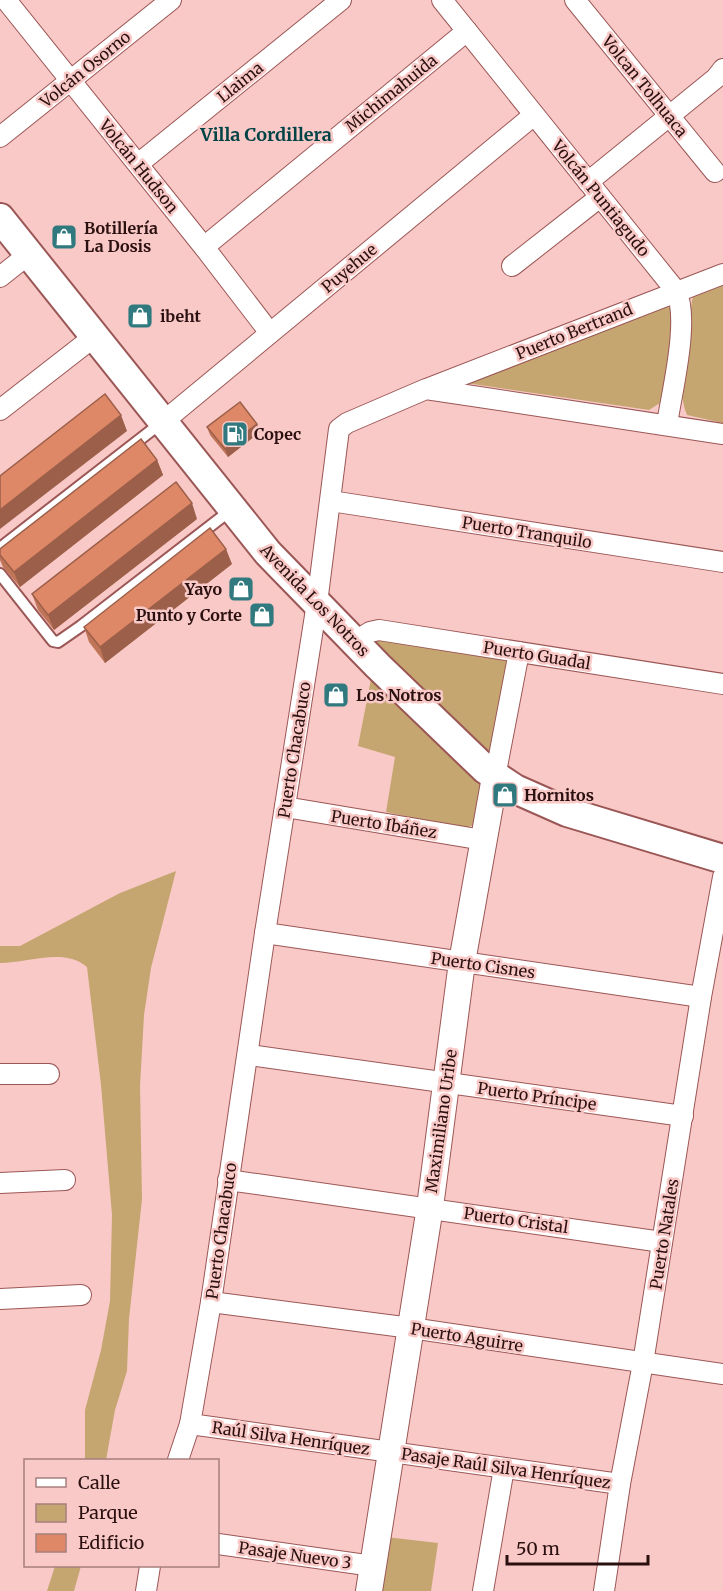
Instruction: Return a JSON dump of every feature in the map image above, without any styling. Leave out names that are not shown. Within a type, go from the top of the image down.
[{"type":"main road","name":"Avenida Los Notros","points":[[0,218],[268,553],[354,642],[475,761],[515,789],[567,812],[723,859]]},
{"type":"street","name":"Volcán Hudson","points":[[6,0],[270,333]]},
{"type":"street","name":"Volcán Osorno","points":[[0,137],[171,0]]},
{"type":"street","name":"Llaima","points":[[138,164],[341,0]]},
{"type":"street","name":"Volcán Puntiagudo","points":[[443,0],[676,291]]},
{"type":"street","name":"Volcan Tolhuaca","points":[[575,0],[715,172]]},
{"type":"street","name":"Michimahuida","points":[[204,247],[467,31]]},
{"type":"street","points":[[512,266],[670,116],[716,78],[723,69]]},
{"type":"street","name":"Puyehue","points":[[164,421],[534,115]]},
{"type":"street","points":[[0,277],[29,254]]},
{"type":"street","name":"Puerto Bertrand","points":[[426,389],[723,274]]},
{"type":"street","points":[[667,424],[680,332],[680,300],[676,291]]},
{"type":"street","points":[[0,410],[95,336]]},
{"type":"street","points":[[426,389],[723,434]]},
{"type":"street","name":"Puerto Chacabuco","points":[[179,1459],[189,1424],[211,1302],[228,1179],[249,1055],[265,933],[317,603],[338,433],[341,427],[426,389]]},
{"type":"street","name":"Puerto Tranquilo","points":[[331,501],[723,562]]},
{"type":"street","name":"Puerto Guadal","points":[[354,642],[365,634],[379,630],[723,684]]},
{"type":"street","name":"Maximiliano Uribe","points":[[369,1591],[430,1207],[462,962],[519,652]]},
{"type":"street","name":"Puerto Ibáñez","points":[[285,807],[483,840]]},
{"type":"street","name":"Puerto Natales","points":[[604,1591],[701,998],[723,877]]},
{"type":"street","name":"Puerto Cisnes","points":[[265,933],[701,998]]},
{"type":"street","name":"Puerto Príncipe","points":[[249,1055],[683,1116]]},
{"type":"street","points":[[0,1074],[49,1074]]},
{"type":"street","name":"Puerto Cristal","points":[[228,1179],[662,1242]]},
{"type":"street","points":[[0,1183],[65,1180]]},
{"type":"street","points":[[0,1299],[81,1295]]},
{"type":"street","name":"Puerto Aguirre","points":[[211,1302],[411,1328],[723,1374]]},
{"type":"street","name":"Raúl Silva Henríquez","points":[[189,1424],[392,1452]]},
{"type":"street","name":"Pasaje Raúl Silva Henríquez","points":[[392,1452],[620,1484]]},
{"type":"street","points":[[483,1591],[504,1468]]},
{"type":"street","name":"Pasaje Nuevo 3","points":[[219,1544],[373,1566]]},
{"type":"street","points":[[146,1591],[150,1567]]},
{"type":"lane","points":[[0,548],[164,421]]},
{"type":"lane","points":[[0,574],[27,599],[53,641],[62,641],[232,509]]},
{"type":"green space","points":[[723,284],[723,423],[687,415],[683,402],[682,372],[693,295]]},
{"type":"green space","points":[[665,305],[673,310],[674,318],[662,400],[649,410],[466,383]]},
{"type":"green space","points":[[375,638],[507,659],[510,664],[490,753],[483,753],[370,642]]},
{"type":"green space","points":[[372,674],[485,781],[479,823],[463,829],[386,812],[395,757],[358,746]]},
{"type":"green space","points":[[176,871],[151,968],[144,1015],[140,1086],[142,1199],[129,1319],[127,1371],[115,1410],[106,1459],[85,1459],[85,1410],[101,1350],[110,1301],[112,1215],[101,1085],[87,967],[78,961],[57,957],[0,963],[0,946],[20,946],[120,893]]},
{"type":"green space","points":[[386,1537],[438,1543],[431,1591],[375,1591]]},
{"type":"green space","points":[[55,1567],[81,1567],[74,1591],[47,1591]]},
{"type":"building","points":[[105,394],[121,415],[0,510],[0,476]]},
{"type":"building","name":"Copec","points":[[240,402],[257,424],[225,449],[207,427]]},
{"type":"building","points":[[141,439],[157,460],[14,572],[0,555],[0,549]]},
{"type":"building","points":[[176,482],[192,503],[48,615],[32,594]]},
{"type":"building","points":[[210,528],[226,549],[100,647],[84,627]]},
{"type":"place","name":"Botillería La Dosis","points":[[64,237]]},
{"type":"place","name":"ibeht","points":[[140,316]]},
{"type":"place","name":"Copec","points":[[235,434]]},
{"type":"place","name":"Yayo","points":[[241,589]]},
{"type":"place","name":"Punto y Corte","points":[[262,615]]},
{"type":"place","name":"Los Notros","points":[[336,695]]},
{"type":"place","name":"Hornitos","points":[[505,795]]},
{"type":"district","name":"Villa Cordillera","points":[[266,134]]}]
